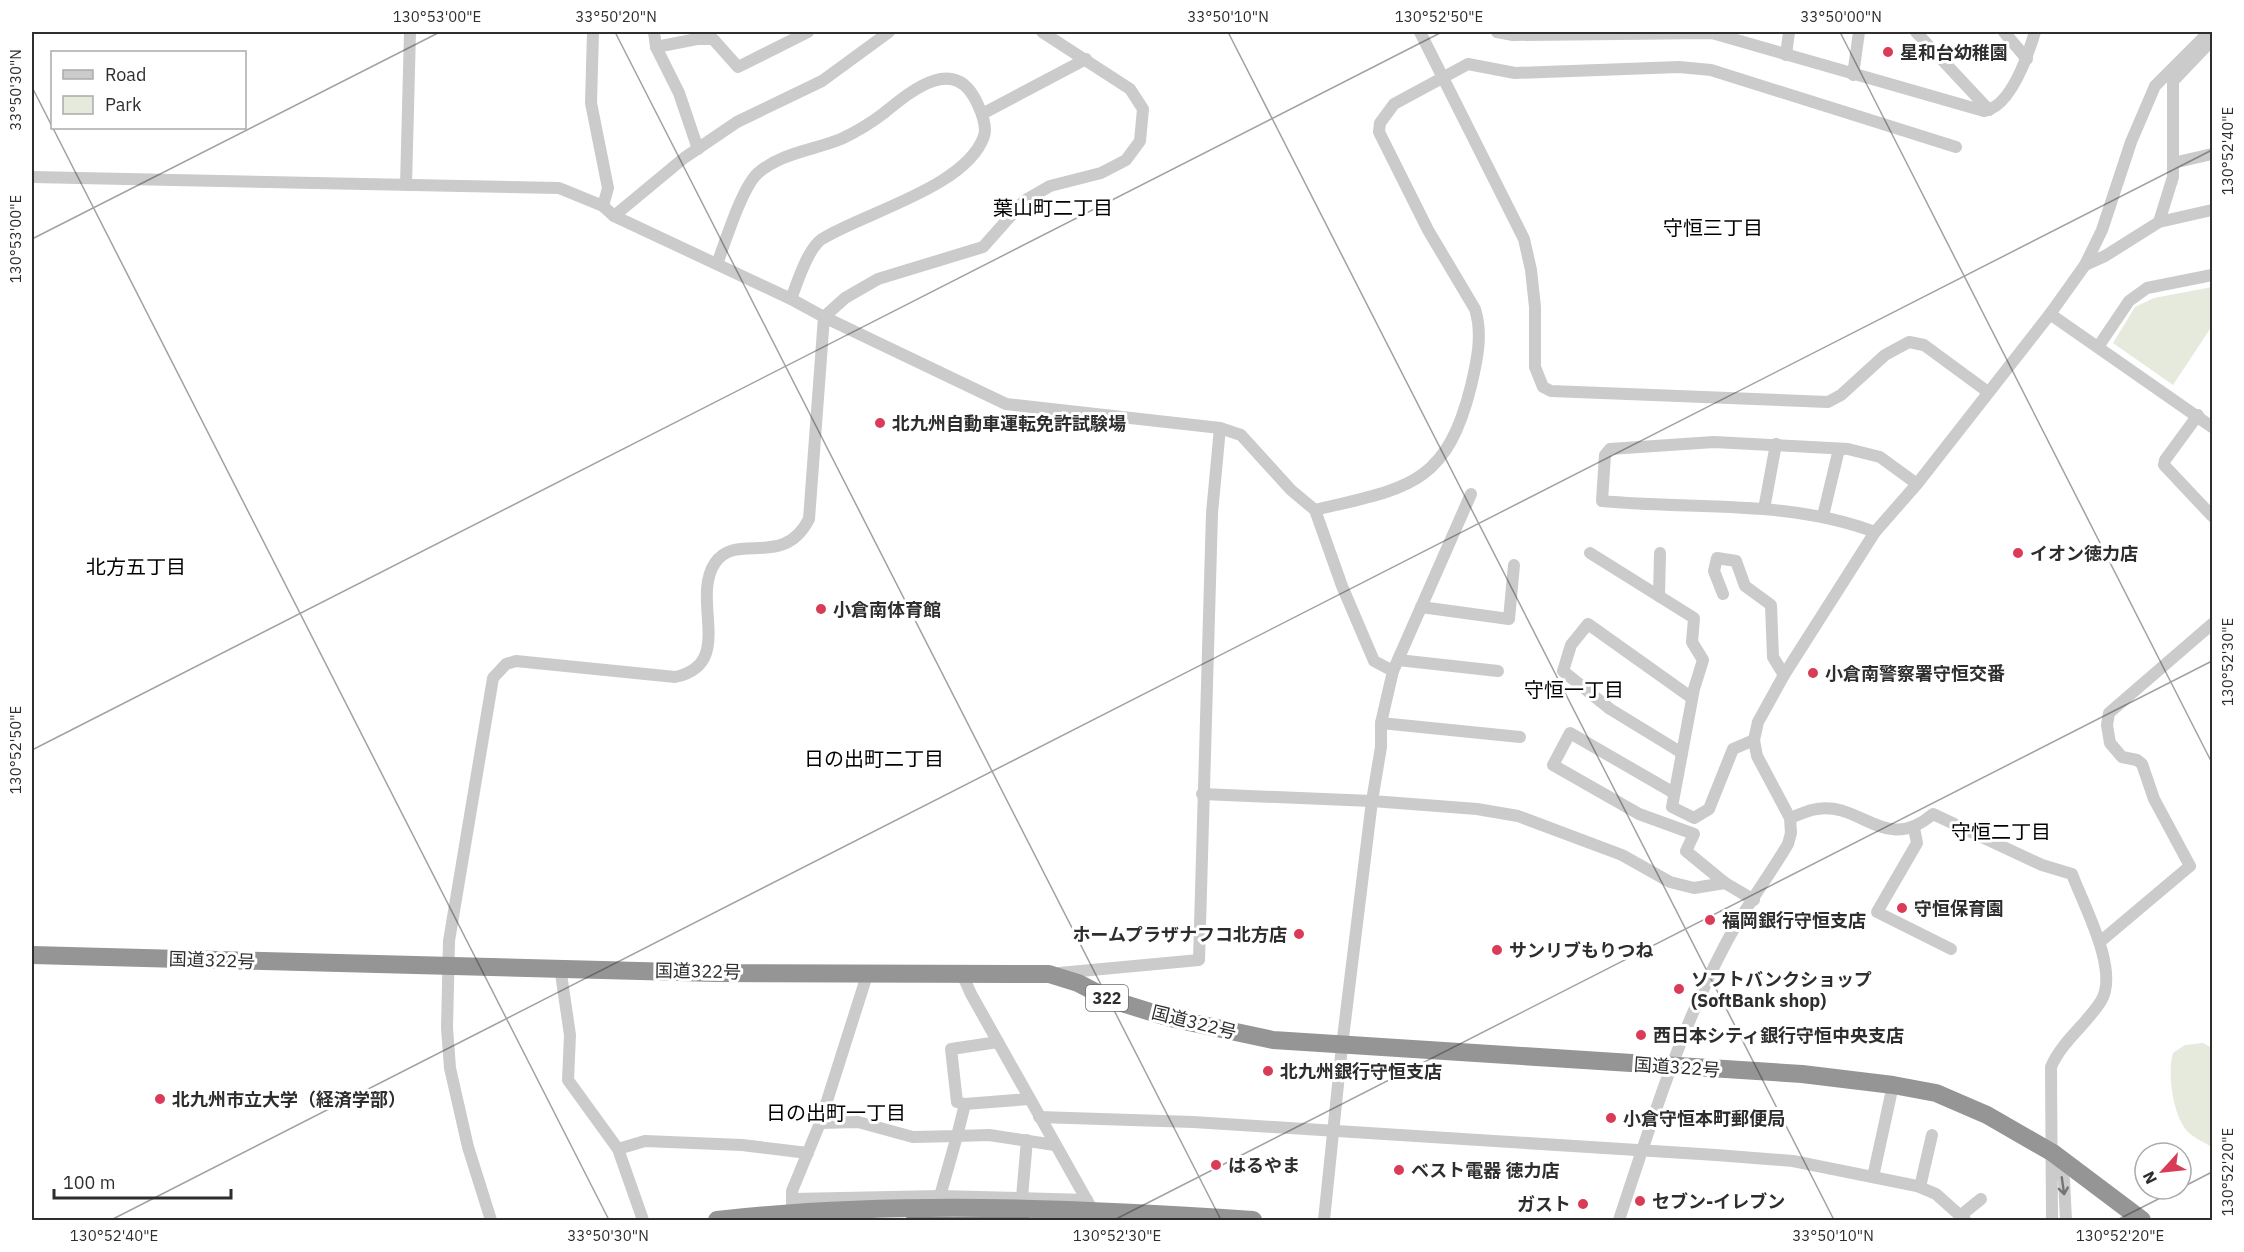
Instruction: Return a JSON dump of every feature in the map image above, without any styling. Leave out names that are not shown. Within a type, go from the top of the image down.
[{"type":"highway","name":"国道322号","points":[[32,955],[715,973],[868,972],[963,976],[1049,974],[1078,983],[1109,999],[1212,1029],[1273,1040],[1802,1074],[1893,1085],[1936,1093],[1963,1104],[2053,1153],[2142,1221]]},
{"type":"highway","points":[[717,1221],[792,1211],[954,1208],[1092,1210],[1253,1221]]},
{"type":"street","points":[[406,185],[410,32]]},
{"type":"street","points":[[593,32],[591,103],[608,188],[603,206]]},
{"type":"street","points":[[654,32],[656,47],[679,93],[698,148]]},
{"type":"street","points":[[656,47],[697,39],[713,39],[738,67],[806,32]]},
{"type":"street","points":[[614,216],[698,148],[737,122],[822,81],[889,32]]},
{"type":"street","points":[[491,1221],[468,1148],[450,1068],[447,1028],[449,941],[494,678],[506,664],[516,661],[675,677],[691,674],[701,666],[707,653],[709,576],[715,562],[725,553],[742,548],[773,549],[802,533],[809,519],[824,317],[845,298],[878,279],[983,247],[1024,201],[1050,186],[1101,172],[1126,160],[1140,141],[1143,109],[1130,89],[1042,32]]},
{"type":"street","points":[[1420,32],[1524,238],[1531,270],[1535,307],[1535,367],[1543,387],[1551,391],[1828,402],[1841,395],[1885,355],[1909,342],[1924,345],[1988,392]]},
{"type":"street","points":[[1497,32],[1513,35],[1712,32],[1853,75],[1976,109],[1989,110],[2002,103],[2027,59],[2035,32]]},
{"type":"street","points":[[1786,55],[1789,32]]},
{"type":"street","points":[[1853,75],[1859,32]]},
{"type":"street","points":[[1916,32],[1989,110]]},
{"type":"street","points":[[2004,32],[2027,59]]},
{"type":"street","points":[[1619,1221],[1670,1066],[1722,950],[1788,844],[1791,833],[1790,818],[1762,769],[1754,740],[1758,722],[1784,675],[1875,532],[1917,484],[2050,314],[2085,265],[2102,230],[2131,142],[2155,86],[2209,32]]},
{"type":"street","points":[[2159,222],[2173,177],[2173,81],[2212,40]]},
{"type":"street","points":[[982,114],[1086,59]]},
{"type":"street","points":[[1315,510],[1394,491],[1411,482],[1435,464],[1450,446],[1461,425],[1480,341],[1475,309],[1428,230],[1379,132],[1380,123],[1394,104],[1441,77],[1468,64],[1515,73],[1679,67],[1711,70],[1956,147]]},
{"type":"street","points":[[717,264],[737,211],[756,174],[781,159],[841,138],[873,121],[916,87],[939,78],[957,81],[974,94],[982,114],[985,135],[974,154],[942,181],[888,210],[820,240],[806,262],[791,299]]},
{"type":"street","points":[[2173,164],[2212,154]]},
{"type":"street","points":[[32,177],[559,188],[603,206],[614,216],[1006,404],[1220,428],[1241,435],[1291,490],[1315,510],[1342,586],[1374,661],[1396,666],[1498,671]]},
{"type":"street","points":[[2085,265],[2105,256],[2159,222],[2212,210]]},
{"type":"street","points":[[2098,347],[2129,301],[2146,288],[2212,275]]},
{"type":"street","points":[[2050,314],[2198,415],[2212,427]]},
{"type":"street","points":[[2198,415],[2165,460],[2164,465],[2212,516]]},
{"type":"street","points":[[1049,974],[1199,960],[1202,794],[1212,513],[1220,428]]},
{"type":"street","points":[[1875,532],[1823,516],[1764,509],[1602,501],[1605,455],[1610,449],[1714,442],[1839,449],[1880,457],[1917,484]]},
{"type":"street","points":[[1764,509],[1776,444]]},
{"type":"street","points":[[1823,516],[1839,449]]},
{"type":"street","points":[[1324,1221],[1342,1046],[1372,801],[1381,747],[1381,723],[1396,666],[1471,494]]},
{"type":"street","points":[[1590,553],[1694,618],[1692,642],[1703,660],[1692,698],[1672,807],[1694,818],[1709,809],[1733,749],[1754,740]]},
{"type":"street","points":[[1659,596],[1660,553]]},
{"type":"street","points":[[1723,594],[1714,571],[1717,558],[1736,561],[1745,586],[1772,605],[1773,657],[1784,675]]},
{"type":"street","points":[[1421,607],[1509,619],[1514,565]]},
{"type":"street","points":[[1682,753],[1610,709],[1563,671],[1571,645],[1587,624],[1692,698]]},
{"type":"street","points":[[2101,941],[2190,866],[2154,799],[2142,764],[2137,760],[2122,757],[2110,742],[2107,725],[2109,713],[2212,624]]},
{"type":"street","points":[[1381,723],[1520,737]]},
{"type":"street","points":[[1674,793],[1570,733],[1553,765],[1639,814],[1694,834],[1686,851],[1725,883],[1754,900]]},
{"type":"street","points":[[1202,794],[1372,801],[1477,809],[1518,816],[1622,855],[1670,882],[1694,888],[1725,883]]},
{"type":"street","points":[[1790,818],[1818,808],[1835,810],[1891,829],[1914,828],[1933,814],[2042,865],[2072,874],[2101,941],[2106,987],[2102,999],[2058,1051],[2051,1067],[2052,1221]]},
{"type":"street","points":[[1914,828],[1917,843],[1877,912],[1951,949]]},
{"type":"street","points":[[560,968],[570,1035],[568,1080],[618,1149],[643,1221]]},
{"type":"street","points":[[868,972],[820,1123],[792,1191],[792,1211],[940,1196],[1022,1197],[1092,1210]]},
{"type":"street","points":[[963,976],[1092,1210]]},
{"type":"street","points":[[998,1042],[951,1049],[957,1101],[965,1104],[1029,1099]]},
{"type":"street","points":[[1873,1177],[1893,1085]]},
{"type":"street","points":[[940,1196],[965,1104]]},
{"type":"street","points":[[1039,1117],[1332,1131],[1792,1161],[1920,1187],[1936,1194],[1962,1218],[1981,1199]]},
{"type":"street","points":[[820,1123],[858,1122],[913,1137],[989,1135],[1055,1145]]},
{"type":"street","points":[[1920,1187],[1932,1135]]},
{"type":"street","points":[[1022,1197],[1027,1140]]},
{"type":"street","points":[[618,1149],[645,1141],[741,1145],[808,1153]]},
{"type":"street","points":[[2053,1153],[2064,1180],[2066,1221]]},
{"type":"green space","points":[[2212,287],[2212,326],[2173,385],[2113,343],[2135,307],[2154,298]]},
{"type":"green space","points":[[2203,1043],[2212,1048],[2212,1147],[2190,1134],[2183,1125],[2175,1106],[2171,1083],[2173,1053],[2185,1045]]},
{"type":"railway","points":[[908,1220],[1028,1220]]},
{"type":"place","name":"星和台幼稚園","points":[[1888,52]]},
{"type":"place","name":"北九州自動車運転免許試験場","points":[[880,423]]},
{"type":"place","name":"イオン徳力店","points":[[2018,553]]},
{"type":"place","name":"小倉南体育館","points":[[821,609]]},
{"type":"place","name":"小倉南警察署守恒交番","points":[[1813,673]]},
{"type":"place","name":"守恒保育園","points":[[1902,908]]},
{"type":"place","name":"福岡銀行守恒支店","points":[[1710,920]]},
{"type":"place","name":"ホームプラザナフコ北方店","points":[[1299,934]]},
{"type":"place","name":"サンリブもりつね","points":[[1497,950]]},
{"type":"place","name":"ソフトバンクショップ (SoftBank shop)","points":[[1679,989]]},
{"type":"place","name":"西日本シティ銀行守恒中央支店","points":[[1641,1035]]},
{"type":"place","name":"北九州銀行守恒支店","points":[[1268,1071]]},
{"type":"place","name":"北九州市立大学（経済学部）","points":[[160,1099]]},
{"type":"place","name":"小倉守恒本町郵便局","points":[[1611,1118]]},
{"type":"place","name":"はるやま","points":[[1216,1165]]},
{"type":"place","name":"ベスト電器 徳力店","points":[[1399,1170]]},
{"type":"place","name":"セブン-イレブン","points":[[1640,1201]]},
{"type":"place","name":"ガスト","points":[[1583,1204]]},
{"type":"district","name":"葉山町二丁目","points":[[1053,207]]},
{"type":"district","name":"守恒三丁目","points":[[1713,227]]},
{"type":"district","name":"北方五丁目","points":[[136,566]]},
{"type":"district","name":"守恒一丁目","points":[[1574,689]]},
{"type":"district","name":"日の出町二丁目","points":[[874,758]]},
{"type":"district","name":"守恒二丁目","points":[[2001,831]]},
{"type":"district","name":"日の出町一丁目","points":[[836,1112]]}]
